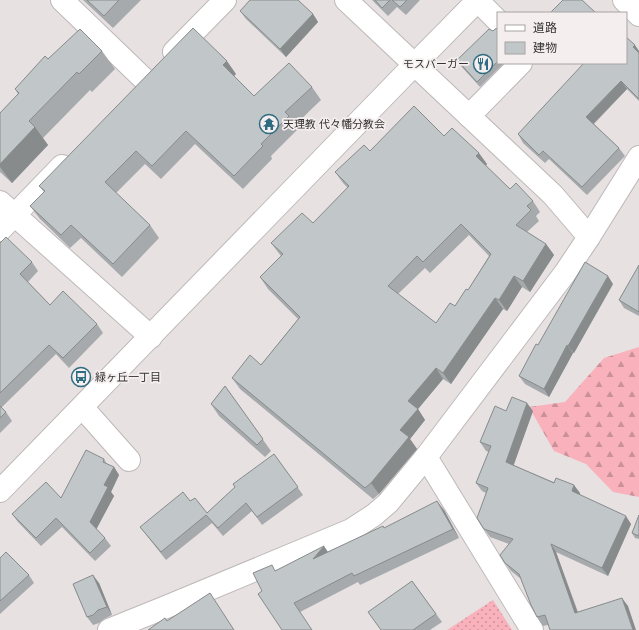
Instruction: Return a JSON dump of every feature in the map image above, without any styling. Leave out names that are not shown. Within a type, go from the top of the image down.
[{"type":"street","points":[[62,0],[140,86],[225,0]]},
{"type":"street","points":[[346,0],[553,195],[589,236]]},
{"type":"street","points":[[0,491],[478,0],[497,20]]},
{"type":"street","points":[[624,0],[639,15]]},
{"type":"street","points":[[469,116],[521,64]]},
{"type":"street","points":[[75,154],[5,216],[151,337]]},
{"type":"street","points":[[109,630],[351,530],[374,515],[388,503],[426,457],[560,280],[639,156]]},
{"type":"street","points":[[82,407],[129,460]]},
{"type":"street","points":[[426,457],[532,630]]},
{"type":"green space","points":[[639,347],[639,497],[613,492],[586,464],[554,451],[529,407],[565,402],[604,358]]},
{"type":"green space","points":[[493,600],[512,630],[447,630]]},
{"type":"building","points":[[87,0],[119,0],[104,16]]},
{"type":"building","points":[[250,0],[298,0],[313,14],[280,49],[240,11]]},
{"type":"building","points":[[375,0],[390,0],[382,8]]},
{"type":"building","points":[[392,0],[407,0],[400,7]]},
{"type":"building","points":[[563,0],[582,0],[595,12],[551,12]]},
{"type":"building","points":[[193,28],[227,61],[223,65],[254,96],[289,63],[312,87],[285,112],[289,116],[261,144],[263,146],[234,176],[186,131],[152,166],[136,151],[105,182],[150,225],[113,264],[71,225],[61,235],[30,206],[45,191],[39,186]]},
{"type":"building","name":"モスバーガー","points":[[497,28],[497,62],[477,82],[457,60],[489,29],[493,31]]},
{"type":"building","points":[[80,29],[102,51],[79,74],[77,72],[29,121],[35,127],[0,164],[0,113],[19,93],[15,89],[45,56],[48,59]]},
{"type":"building","points":[[627,38],[635,45],[633,47],[639,53],[639,99],[621,81],[586,117],[619,148],[582,187],[543,151],[539,155],[518,134],[583,64],[627,64]]},
{"type":"building","points":[[414,106],[444,136],[452,128],[479,153],[476,156],[510,189],[516,183],[533,201],[527,206],[531,210],[516,225],[546,244],[523,281],[514,276],[499,300],[495,298],[443,373],[436,368],[408,401],[418,409],[400,430],[409,437],[371,483],[365,488],[232,378],[250,355],[261,365],[300,317],[260,277],[283,254],[271,243],[302,213],[313,223],[349,186],[335,172],[364,145],[370,151]],"holes":[[[461,224],[491,254],[468,290],[466,289],[455,306],[450,303],[436,323],[388,286],[417,256],[423,262]]]},
{"type":"building","points":[[6,237],[32,262],[20,274],[50,305],[63,291],[97,324],[63,358],[49,345],[0,393],[0,243]]},
{"type":"building","points":[[585,262],[608,276],[568,346],[567,345],[544,389],[519,376],[536,344],[538,345]]},
{"type":"building","points":[[639,265],[639,312],[619,300]]},
{"type":"building","points":[[225,386],[263,439],[257,445],[211,404]]},
{"type":"building","points":[[512,397],[527,403],[506,462],[554,483],[556,478],[574,485],[572,491],[626,516],[602,568],[551,544],[575,613],[622,598],[633,630],[550,630],[545,615],[537,617],[519,574],[505,563],[500,555],[513,539],[484,529],[477,518],[488,488],[476,483],[491,446],[480,442],[495,406],[506,411]]},
{"type":"building","points":[[0,406],[6,412],[0,418]]},
{"type":"building","points":[[86,450],[104,459],[103,462],[114,467],[104,485],[108,487],[90,522],[105,538],[90,553],[56,518],[36,538],[12,514],[46,482],[61,498]]},
{"type":"building","points":[[274,454],[298,487],[257,517],[246,503],[218,528],[206,515],[161,552],[140,527],[183,492],[190,501],[195,498],[207,513],[235,487],[233,484]]},
{"type":"building","points":[[437,501],[453,529],[354,576],[352,573],[294,603],[312,630],[282,630],[258,594],[262,591],[253,573],[272,565],[275,571],[324,546],[313,559],[383,526],[384,528]]},
{"type":"building","points":[[639,515],[639,536],[632,533]]},
{"type":"building","points":[[6,552],[29,575],[0,601],[0,558]]},
{"type":"building","points":[[93,575],[107,607],[98,610],[93,615],[87,617],[73,584]]},
{"type":"building","points":[[412,581],[436,614],[413,630],[381,630],[368,612]]},
{"type":"building","points":[[210,593],[234,630],[148,630],[165,618],[167,621]]},
{"type":"place","name":"モスバーガー","points":[[483,64]]},
{"type":"place","name":"天理教 代々幡分教会","points":[[269,124]]},
{"type":"place","name":"緑ヶ丘一丁目","points":[[81,377]]}]
